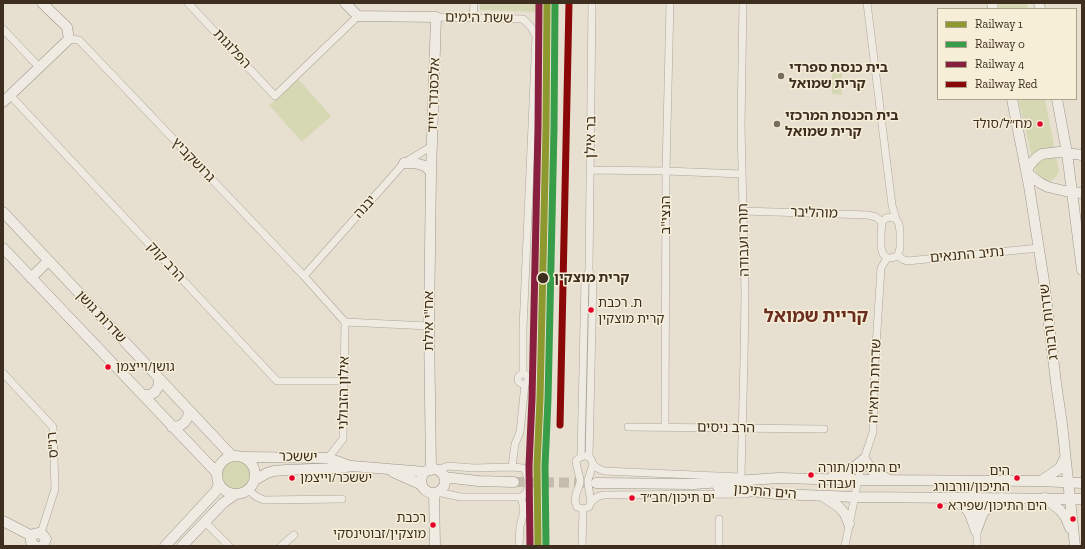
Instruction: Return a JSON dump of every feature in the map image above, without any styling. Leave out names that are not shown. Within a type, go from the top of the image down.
[{"type":"street","name":"הפלוגות","points":[[188,3],[275,96],[358,16]]},
{"type":"street","points":[[346,3],[358,16]]},
{"type":"street","points":[[473,18],[474,3]]},
{"type":"street","name":"בר אילן","points":[[589,457],[593,280],[589,271],[592,3]]},
{"type":"street","name":"הנצי\"ב","points":[[665,427],[666,171],[670,3]]},
{"type":"street","name":"תורה ועבודה","points":[[741,477],[745,294],[741,126],[743,3]]},
{"type":"street","points":[[867,3],[892,205],[898,224],[900,239],[898,254],[895,257],[887,258],[883,254],[881,247],[882,222],[886,218],[892,217],[896,219]]},
{"type":"street","points":[[7,98],[68,39],[67,27],[47,4]]},
{"type":"street","name":"ששת הימים","points":[[358,16],[523,19],[531,27],[536,36],[523,328],[523,374],[528,378],[525,384],[520,432],[515,444],[512,467]]},
{"type":"street","name":"אלכסנדר זייד","points":[[431,172],[436,18]]},
{"type":"street","points":[[3,29],[39,67]]},
{"type":"street","name":"גרושקביץ","points":[[68,39],[79,40],[304,276],[345,322]]},
{"type":"street","name":"הרב קוק","points":[[7,98],[277,381],[344,381]]},
{"type":"street","name":"שדרות ורבורג","points":[[1012,100],[1027,173],[1048,308],[1074,542]]},
{"type":"street","points":[[1057,100],[1067,153],[1077,193],[1082,263]]},
{"type":"street","points":[[1063,132],[1071,144],[1082,153]]},
{"type":"street","name":"יבנה","points":[[304,276],[404,163],[432,146]]},
{"type":"street","points":[[1077,193],[1065,192],[1048,187],[1027,173],[1029,166],[1042,154],[1058,152],[1082,153]]},
{"type":"street","points":[[404,163],[415,163],[425,166],[431,172]]},
{"type":"street","points":[[591,170],[742,174]]},
{"type":"street","name":"אח\"י אילת","points":[[431,172],[429,326],[434,472]]},
{"type":"street","name":"מוהליבר","points":[[743,211],[868,215],[876,217],[882,222]]},
{"type":"street","name":"שדרות גושן","points":[[3,212],[232,456]]},
{"type":"street","name":"שדרות גושן","points":[[3,248],[172,426],[218,478]]},
{"type":"street","name":"נתיב התנאים","points":[[898,254],[902,259],[907,261],[1039,248]]},
{"type":"street","name":"שדרות הרוא\"ה","points":[[845,546],[858,480],[873,432],[875,362],[881,268],[887,258]]},
{"type":"street","points":[[31,278],[48,261]]},
{"type":"street","name":"בר אילן","points":[[583,509],[577,507],[575,501],[580,483],[576,464],[578,459],[581,457],[585,279],[589,271]]},
{"type":"street","points":[[345,322],[429,326]]},
{"type":"street","name":"אילון הזבולני","points":[[328,458],[343,439],[345,322]]},
{"type":"street","name":"רנ\"ס","points":[[3,373],[53,427],[54,489],[37,534]]},
{"type":"street","points":[[143,396],[150,395],[155,392],[159,385],[159,378]]},
{"type":"street","points":[[172,426],[179,426],[184,423],[188,417],[189,410]]},
{"type":"street","name":"הרב ניסים","points":[[628,427],[824,429]]},
{"type":"street","points":[[165,546],[216,491],[218,467],[222,462],[226,458],[232,456],[248,459],[256,474],[252,486],[248,490],[236,494],[223,503],[182,546]]},
{"type":"street","name":"יששכר","points":[[243,457],[328,458],[352,466],[434,472],[478,481],[514,482]]},
{"type":"street","points":[[581,457],[589,457],[597,468],[604,471],[778,478]]},
{"type":"street","points":[[1040,481],[1060,468],[1065,458]]},
{"type":"street","points":[[820,479],[836,477],[853,468],[864,459],[875,474],[882,478],[894,480]]},
{"type":"street","points":[[591,502],[588,480],[593,464]]},
{"type":"street","name":"יששכר","points":[[255,480],[274,471],[352,466]]},
{"type":"street","points":[[448,466],[474,468],[512,467],[523,468],[528,476],[528,488],[526,493],[521,497],[461,496],[438,491],[431,493],[425,490],[422,485],[422,478],[448,466]]},
{"type":"street","name":"יששכר","points":[[385,469],[422,485]]},
{"type":"street","points":[[434,472],[444,484],[438,491],[435,546]]},
{"type":"street","points":[[218,478],[226,491],[236,494]]},
{"type":"street","name":"הים התיכון","points":[[694,484],[778,478],[1082,482]]},
{"type":"street","name":"יששכר","points":[[438,491],[478,481]]},
{"type":"street","points":[[958,481],[971,488],[977,498],[977,546]]},
{"type":"street","points":[[596,483],[694,484]]},
{"type":"street","name":"הים התיכון","points":[[694,484],[777,494],[822,496],[1082,499]]},
{"type":"street","points":[[248,490],[264,500],[342,499]]},
{"type":"street","points":[[582,546],[583,509],[588,507],[591,502],[604,495],[777,494]]},
{"type":"street","points":[[822,496],[840,507],[849,524]]},
{"type":"street","points":[[519,546],[520,526],[523,515],[521,497]]},
{"type":"street","points":[[949,498],[965,506],[970,514],[976,531]]},
{"type":"street","points":[[976,531],[983,513],[991,504],[1003,498]]},
{"type":"street","points":[[1045,498],[1060,510],[1066,518],[1074,542]]},
{"type":"street","points":[[719,519],[719,546]]},
{"type":"street","points":[[3,521],[37,534],[31,542],[42,545]]},
{"type":"street","points":[[205,522],[229,546]]},
{"type":"street","points":[[282,546],[294,535]]},
{"type":"green space","points":[[480,3],[540,3],[540,12],[480,10]]},
{"type":"green space","points":[[998,3],[1027,3],[1028,8],[1000,8]]},
{"type":"green space","points":[[832,68],[842,68],[842,95],[832,94]]},
{"type":"green space","points":[[298,79],[331,116],[302,142],[269,105]]},
{"type":"green space","points":[[1018,100],[1045,100],[1059,171],[1056,177],[1051,181],[1044,182],[1037,178]]},
{"type":"green space","points":[[236,461],[246,465],[250,475],[246,485],[236,489],[226,485],[222,475],[226,465]]},
{"type":"tunnel","points":[[514,482],[596,483]]},
{"type":"rail line","name":"4","points":[[530,546],[529,466],[532,399],[538,128],[539,3]]},
{"type":"rail line","name":"1","points":[[538,546],[537,466],[540,399],[546,128],[547,3]]},
{"type":"rail line","name":"0","points":[[546,546],[545,466],[548,399],[554,128],[555,3]]},
{"type":"rail line","name":"Red","points":[[560,425],[569,3]]},
{"type":"place","name":"בית כנסת ספרדי קרית שמואל","points":[[781,76]]},
{"type":"place","name":"בית הכנסת המרכזי קרית שמואל","points":[[777,124]]},
{"type":"place","name":"מח״ל/סולד","points":[[1040,124]]},
{"type":"place","name":"קרית מוצקין","points":[[543,278]]},
{"type":"place","name":"ת. רכבת קרית מוצקין","points":[[591,310]]},
{"type":"place","name":"גושן/וייצמן","points":[[108,367]]},
{"type":"place","name":"ים התיכון/תורה ועבודה","points":[[811,475]]},
{"type":"place","name":"יששכר/וייצמן","points":[[292,478]]},
{"type":"place","name":"הים התיכון/וורבורג","points":[[1017,478]]},
{"type":"place","name":"ים תיכון/חב״ד","points":[[632,498]]},
{"type":"place","name":"הים התיכון/שפירא","points":[[940,506]]},
{"type":"place","name":"רכבת מוצקין/זבוטינסקי","points":[[433,525]]},
{"type":"district","name":"קריית שמואל","points":[[816,317]]}]
